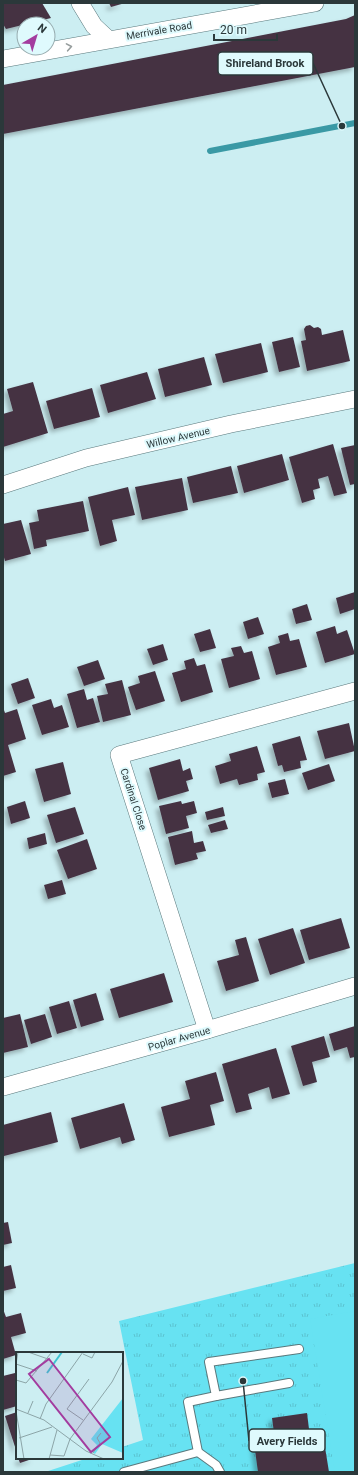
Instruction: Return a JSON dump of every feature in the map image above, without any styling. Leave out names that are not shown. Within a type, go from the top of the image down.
[{"type":"street","points":[[80,3],[94,26],[108,39]]},
{"type":"street","name":"Merrivale Road","points":[[3,59],[315,3]]},
{"type":"street","name":"Willow Avenue","points":[[3,485],[86,458],[231,424],[355,399]]},
{"type":"street","name":"Cardinal Close","points":[[207,1030],[120,755],[355,690]]},
{"type":"street","name":"Poplar Avenue","points":[[3,1087],[207,1030],[355,986]]},
{"type":"lane","points":[[216,1396],[209,1362],[299,1349]]},
{"type":"lane","points":[[220,1472],[216,1465],[198,1452],[188,1402],[288,1383]]},
{"type":"lane","points":[[124,1472],[198,1452]]},
{"type":"green space","points":[[355,1263],[355,1472],[45,1472],[85,1459],[123,1459],[123,1447],[143,1440],[119,1321]]},
{"type":"green space","points":[[355,1311],[355,1472],[335,1472],[310,1319]]},
{"type":"building","points":[[3,3],[42,3],[50,16],[16,16],[16,27],[6,29],[3,24]]},
{"type":"building","points":[[109,3],[125,3],[111,7]]},
{"type":"building","points":[[355,15],[355,67],[3,134],[3,85],[346,19]]},
{"type":"building","points":[[310,325],[314,328],[318,327],[321,329],[322,335],[343,330],[350,361],[307,371],[301,341],[306,340],[304,329],[306,326]]},
{"type":"building","points":[[293,337],[300,367],[279,372],[272,342]]},
{"type":"building","points":[[261,343],[268,372],[223,383],[215,354]]},
{"type":"building","points":[[204,357],[212,385],[165,397],[158,369]]},
{"type":"building","points":[[147,372],[156,399],[108,413],[100,385]]},
{"type":"building","points":[[33,382],[48,433],[3,447],[3,414],[13,411],[7,389]]},
{"type":"building","points":[[92,388],[100,417],[54,429],[46,401]]},
{"type":"building","points":[[333,444],[347,493],[334,496],[328,476],[318,479],[320,488],[313,490],[315,499],[302,503],[289,457]]},
{"type":"building","points":[[355,445],[355,484],[350,485],[341,448]]},
{"type":"building","points":[[282,454],[289,480],[244,493],[237,466]]},
{"type":"building","points":[[231,466],[238,493],[193,503],[187,477]]},
{"type":"building","points":[[182,478],[188,510],[142,520],[135,487]]},
{"type":"building","points":[[128,487],[135,515],[112,520],[117,541],[100,546],[88,497]]},
{"type":"building","points":[[83,501],[89,531],[46,540],[47,546],[34,549],[29,523],[39,521],[37,510]]},
{"type":"building","points":[[21,520],[31,554],[5,561],[3,554],[3,524]]},
{"type":"building","points":[[355,592],[355,609],[340,614],[336,598]]},
{"type":"building","points":[[307,604],[312,620],[296,624],[292,609]]},
{"type":"building","points":[[258,617],[264,634],[248,639],[243,622]]},
{"type":"building","points":[[335,626],[337,634],[347,630],[355,654],[325,663],[316,632]]},
{"type":"building","points":[[210,629],[216,648],[200,652],[194,634]]},
{"type":"building","points":[[288,633],[290,641],[299,639],[307,667],[276,675],[268,647],[280,643],[278,636]]},
{"type":"building","points":[[163,644],[168,660],[153,665],[147,649]]},
{"type":"building","points":[[241,646],[244,653],[252,651],[260,679],[229,688],[221,659],[234,656],[231,648]]},
{"type":"building","points":[[194,658],[197,666],[205,664],[213,692],[181,702],[172,673],[186,669],[184,661]]},
{"type":"building","points":[[98,660],[105,679],[84,686],[77,667]]},
{"type":"building","points":[[155,671],[165,701],[136,710],[128,687],[140,683],[138,676]]},
{"type":"building","points":[[28,678],[35,698],[18,704],[11,684]]},
{"type":"building","points":[[122,680],[131,715],[103,722],[97,696],[108,694],[105,684]]},
{"type":"building","points":[[84,689],[87,700],[93,698],[100,722],[77,728],[67,694]]},
{"type":"building","points":[[51,699],[54,708],[62,705],[69,727],[42,735],[32,705]]},
{"type":"building","points":[[3,707],[5,713],[17,709],[26,739],[8,745],[16,772],[3,776]]},
{"type":"building","points":[[349,723],[355,751],[325,759],[317,731]]},
{"type":"building","points":[[300,736],[307,760],[300,761],[301,768],[284,772],[282,765],[278,766],[272,744]]},
{"type":"building","points":[[257,746],[265,772],[257,774],[258,780],[239,785],[237,779],[220,784],[215,766],[231,761],[229,754]]},
{"type":"building","points":[[180,759],[183,771],[190,768],[193,779],[186,781],[189,791],[158,800],[149,768]]},
{"type":"building","points":[[63,762],[71,794],[44,802],[35,769]]},
{"type":"building","points":[[329,764],[335,781],[308,790],[302,773]]},
{"type":"building","points":[[285,779],[289,794],[272,798],[268,783]]},
{"type":"building","points":[[25,801],[30,818],[11,824],[7,807]]},
{"type":"building","points":[[181,801],[182,804],[194,801],[197,813],[186,816],[189,828],[166,834],[159,806]]},
{"type":"building","points":[[75,807],[84,834],[56,843],[47,815]]},
{"type":"building","points":[[223,807],[225,816],[207,820],[205,812]]},
{"type":"building","points":[[225,820],[228,829],[211,833],[208,825]]},
{"type":"building","points":[[192,831],[194,843],[203,841],[206,851],[196,853],[198,859],[175,865],[168,837]]},
{"type":"building","points":[[45,833],[47,844],[29,849],[27,838]]},
{"type":"building","points":[[87,839],[97,869],[68,879],[57,850]]},
{"type":"building","points":[[62,880],[66,894],[48,899],[44,885]]},
{"type":"building","points":[[341,918],[350,948],[309,960],[300,930]]},
{"type":"building","points":[[293,928],[305,963],[270,975],[258,939]]},
{"type":"building","points":[[246,937],[259,981],[226,991],[217,961],[239,955],[235,940]]},
{"type":"building","points":[[164,973],[173,1002],[119,1018],[110,989]]},
{"type":"building","points":[[96,993],[104,1020],[81,1027],[73,1000]]},
{"type":"building","points":[[69,1001],[77,1028],[57,1034],[49,1007]]},
{"type":"building","points":[[20,1014],[28,1047],[3,1053],[3,1018]]},
{"type":"building","points":[[45,1014],[52,1037],[31,1044],[24,1020]]},
{"type":"building","points":[[355,1026],[355,1057],[350,1058],[347,1047],[334,1051],[329,1034]]},
{"type":"building","points":[[324,1036],[330,1057],[312,1062],[317,1082],[303,1086],[291,1046]]},
{"type":"building","points":[[276,1048],[290,1094],[272,1099],[269,1087],[248,1094],[252,1109],[236,1113],[222,1064]]},
{"type":"building","points":[[216,1072],[224,1101],[210,1105],[215,1125],[169,1137],[161,1107],[190,1099],[185,1081]]},
{"type":"building","points":[[124,1103],[135,1140],[122,1144],[120,1137],[80,1149],[71,1118]]},
{"type":"building","points":[[51,1112],[58,1142],[4,1156],[3,1125]]},
{"type":"building","points":[[8,1222],[12,1243],[3,1245],[3,1223]]},
{"type":"building","points":[[11,1265],[16,1288],[3,1291],[3,1267]]},
{"type":"building","points":[[3,1309],[6,1317],[21,1313],[26,1333],[11,1337],[16,1355],[3,1359]]},
{"type":"building","points":[[15,1373],[16,1406],[3,1410],[3,1376]]},
{"type":"building","points":[[16,1412],[16,1450],[5,1416]]},
{"type":"building","points":[[307,1413],[310,1437],[323,1435],[329,1472],[258,1472],[254,1443],[275,1440],[272,1418]]},
{"type":"building","points":[[18,1459],[32,1459],[20,1463]]},
{"type":"waterway","points":[[210,151],[355,123]]},
{"type":"place","name":"Shireland Brook","points":[[342,126]]},
{"type":"place","name":"Avery Fields","points":[[243,1381]]}]
